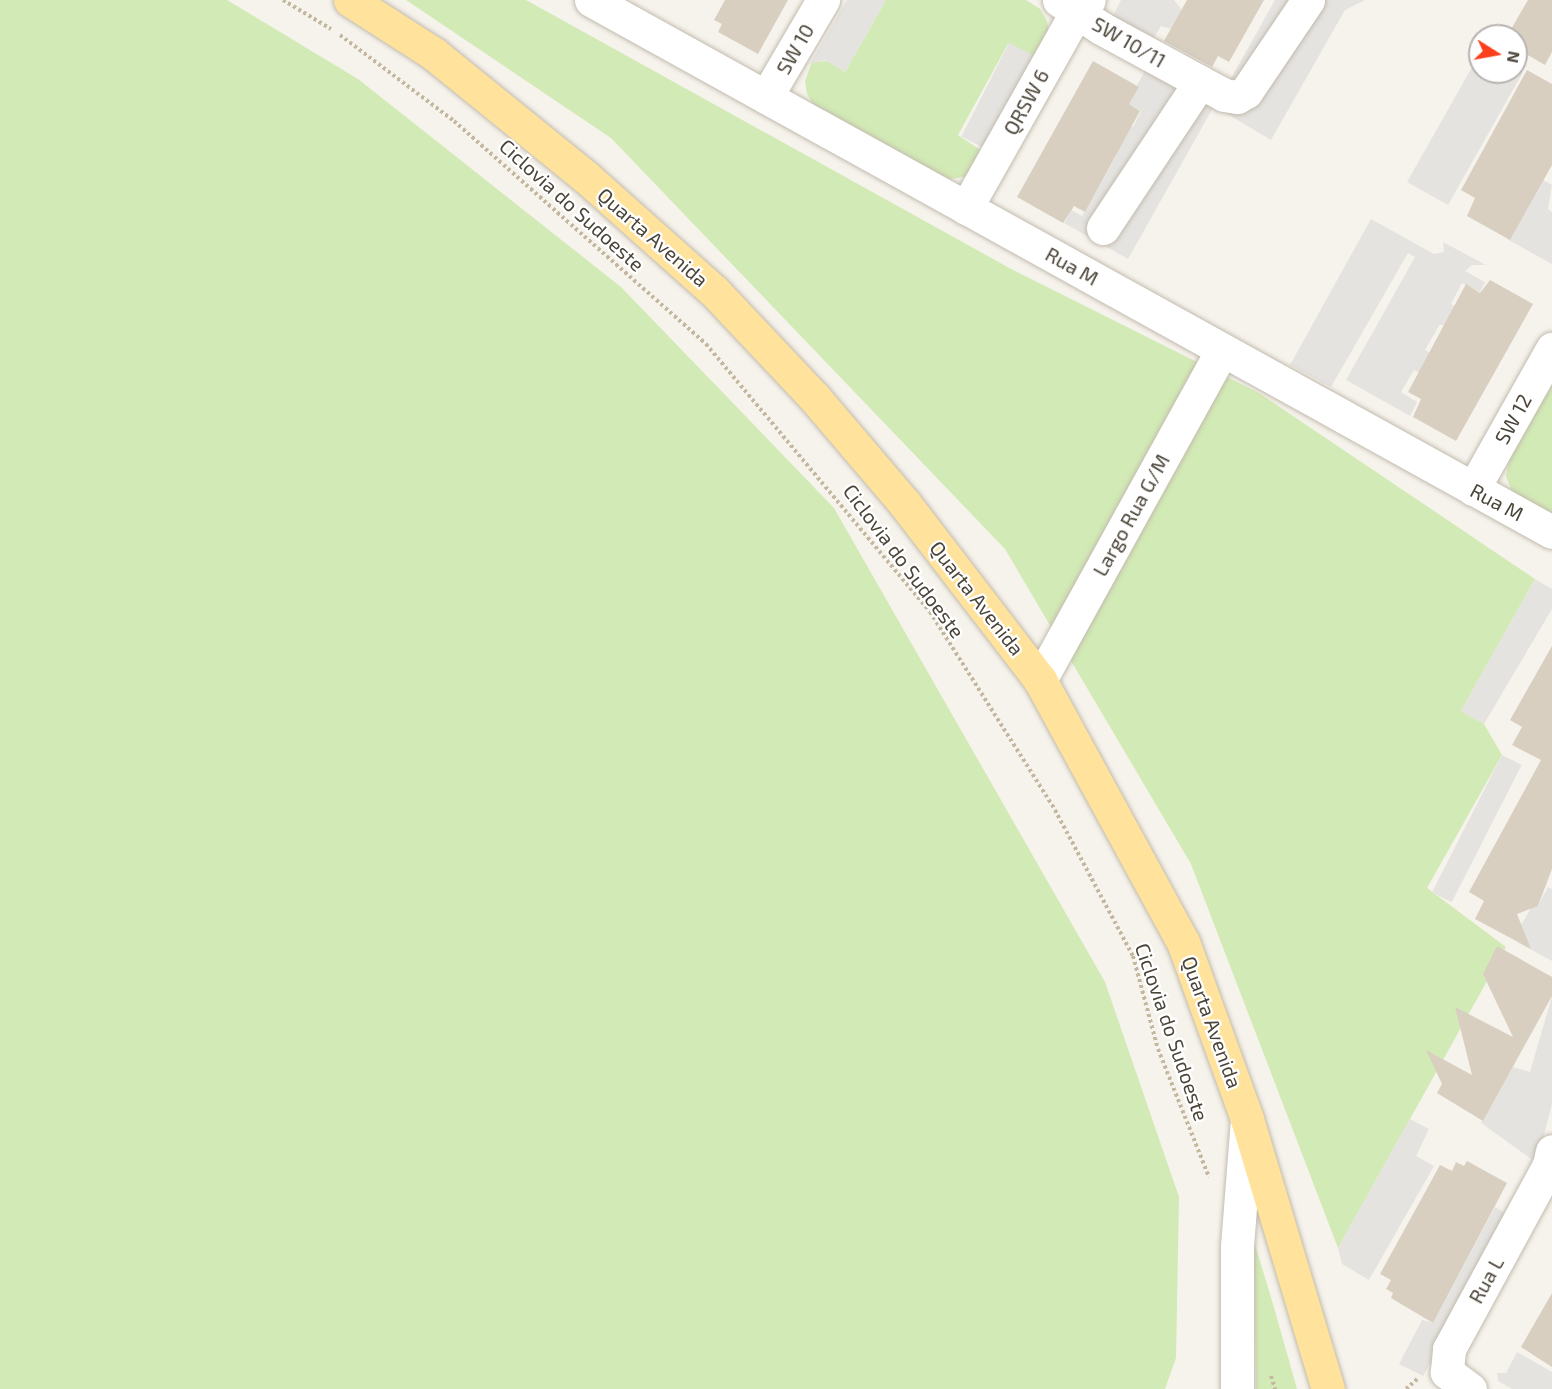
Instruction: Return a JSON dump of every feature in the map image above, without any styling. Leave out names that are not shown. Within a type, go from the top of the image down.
[{"type":"main road","name":"Quarta Avenida","points":[[350,0],[434,54],[587,178],[714,291],[814,397],[897,495],[1041,680],[1183,942],[1247,1119],[1328,1389]]},
{"type":"street","name":"Rua M","points":[[591,0],[1552,532]]},
{"type":"street","name":"SW 10","points":[[766,97],[823,0]]},
{"type":"street","name":"SW 10/11","points":[[1075,4],[1224,95],[1237,97],[1246,92],[1308,0]]},
{"type":"street","name":"QRSW 6","points":[[966,208],[1075,4]]},
{"type":"street","points":[[1103,228],[1200,81]]},
{"type":"street","name":"SW 12","points":[[1473,489],[1552,348]]},
{"type":"street","name":"Largo Rua G/M","points":[[1041,680],[1222,350]]},
{"type":"street","points":[[1238,1389],[1237,1246],[1247,1119]]},
{"type":"street","name":"Rua L","points":[[1470,1389],[1447,1372],[1449,1349],[1551,1161]]},
{"type":"path","name":"Ciclovia do Sudoeste","points":[[283,0],[333,30],[454,121],[706,344],[930,612],[1055,810],[1133,956],[1158,1049],[1210,1180]]},
{"type":"path","points":[[1269,1367],[1275,1389]]},
{"type":"green space","points":[[0,0],[227,0],[358,79],[621,287],[834,508],[1105,982],[1179,1197],[1176,1358],[1165,1389],[0,1389]]},
{"type":"green space","points":[[406,0],[526,0],[1013,270],[1259,393],[1535,579],[1461,711],[1484,724],[1502,755],[1427,888],[1506,947],[1338,1248],[1191,864],[1005,549],[611,138]]},
{"type":"green space","points":[[886,0],[1026,0],[1040,9],[1047,21],[1049,34],[1035,57],[1008,44],[958,135],[982,151],[971,174],[949,179],[814,106],[807,94],[805,81],[812,62],[827,61],[845,72]]},
{"type":"green space","points":[[1552,380],[1552,518],[1512,492],[1506,476],[1510,454]]},
{"type":"green space","points":[[1254,1241],[1275,1311],[1297,1389],[1256,1389]]},
{"type":"shaded area","points":[[847,0],[886,0],[845,72],[825,60],[810,64]]},
{"type":"shaded area","points":[[1121,0],[1174,0],[1182,10],[1171,29],[1161,26],[1151,42],[1111,20]]},
{"type":"shaded area","points":[[1275,0],[1365,0],[1345,10],[1271,140],[1214,106],[1128,259],[1064,223],[1071,210],[1082,216],[1116,156],[1104,148],[1119,120],[1133,127],[1141,111],[1127,103],[1147,67],[1225,89]]},
{"type":"shaded area","points":[[1009,43],[1036,57],[988,150],[961,137]]},
{"type":"shaded area","points":[[1468,74],[1468,84],[1516,84],[1448,205],[1407,182]]},
{"type":"shaded area","points":[[1543,180],[1552,185],[1548,209],[1552,212],[1552,264],[1505,238],[1510,240]]},
{"type":"shaded area","points":[[1371,219],[1434,254],[1444,252],[1443,242],[1486,265],[1472,265],[1465,271],[1485,282],[1480,292],[1462,283],[1451,304],[1468,314],[1457,333],[1440,324],[1425,350],[1441,360],[1430,380],[1414,370],[1401,392],[1417,402],[1410,416],[1346,380],[1415,257],[1408,253],[1331,387],[1290,365]]},
{"type":"shaded area","points":[[1535,579],[1552,589],[1552,609],[1484,724],[1461,711]]},
{"type":"shaded area","points":[[1502,755],[1522,765],[1452,902],[1432,892]]},
{"type":"shaded area","points":[[1548,887],[1552,889],[1552,961],[1515,941],[1518,942],[1520,927],[1532,906],[1538,906]]},
{"type":"shaded area","points":[[1552,996],[1552,1104],[1537,1163],[1481,1123],[1513,1067],[1530,1072]]},
{"type":"shaded area","points":[[1410,1119],[1429,1129],[1416,1156],[1434,1166],[1369,1280],[1342,1264],[1338,1248]]},
{"type":"shaded area","points":[[1495,1207],[1510,1216],[1423,1376],[1399,1364],[1422,1320],[1433,1323]]},
{"type":"shaded area","points":[[1517,1352],[1552,1372],[1552,1389],[1512,1389],[1498,1381],[1497,1373],[1506,1373]]},
{"type":"building","points":[[725,0],[788,0],[758,54],[718,32],[722,24],[714,20]]},
{"type":"building","points":[[1187,0],[1264,0],[1229,62],[1218,56],[1212,67],[1164,41]]},
{"type":"building","points":[[1528,0],[1552,0],[1552,52],[1545,65],[1528,55],[1528,24],[1514,24]]},
{"type":"building","points":[[1093,61],[1139,87],[1129,104],[1140,111],[1085,212],[1074,206],[1063,223],[1017,197]]},
{"type":"building","points":[[1528,71],[1552,84],[1552,165],[1510,240],[1467,216],[1475,198],[1461,190],[1519,84],[1528,84]]},
{"type":"building","points":[[1490,280],[1533,304],[1456,441],[1413,417],[1421,399],[1408,392],[1466,284],[1480,293]]},
{"type":"building","points":[[1552,646],[1552,869],[1538,906],[1517,914],[1531,949],[1475,919],[1484,901],[1469,892],[1541,760],[1512,745],[1522,727],[1510,720]]},
{"type":"building","points":[[1497,946],[1552,977],[1552,996],[1483,1121],[1437,1093],[1442,1084],[1426,1050],[1472,1075],[1455,1007],[1513,1037],[1483,974]]},
{"type":"building","points":[[1467,1161],[1507,1183],[1433,1323],[1391,1298],[1393,1293],[1386,1289],[1391,1280],[1380,1274],[1440,1165],[1452,1171],[1456,1162],[1464,1166]]},
{"type":"building","points":[[1552,1293],[1552,1367],[1521,1347]]}]
